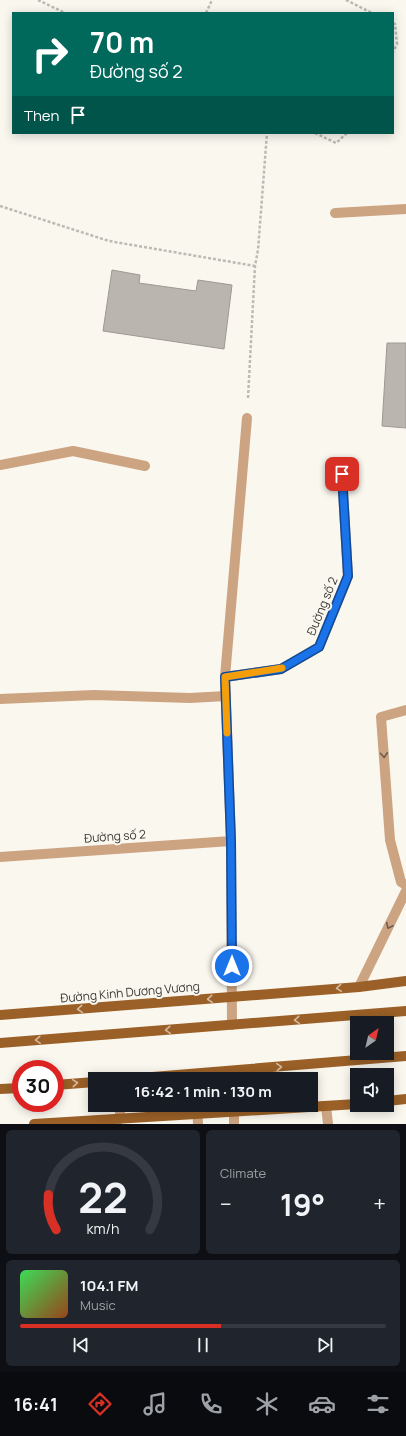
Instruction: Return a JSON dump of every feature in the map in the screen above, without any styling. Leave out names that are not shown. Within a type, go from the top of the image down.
[{"type":"main road","name":"Đường Kinh Dương Vương","points":[[0,1015],[359,987],[406,981]]},
{"type":"main road","points":[[0,1043],[406,1011]]},
{"type":"main road","points":[[261,1072],[406,1056]]},
{"type":"main road","points":[[64,1084],[88,1083]]},
{"type":"main road","points":[[0,1089],[12,1088]]},
{"type":"main road","points":[[394,1100],[406,1099]]},
{"type":"main road","points":[[318,1106],[350,1104]]},
{"type":"main road","points":[[34,1124],[117,1121],[210,1112]]},
{"type":"street","points":[[335,213],[406,209]]},
{"type":"street","points":[[232,1025],[231,841],[225,677],[247,418]]},
{"type":"street","points":[[0,465],[73,451],[145,466]]},
{"type":"street","name":"Đường số 2","points":[[225,677],[281,669],[319,647],[348,576],[342,474]]},
{"type":"street","points":[[0,699],[94,695],[190,698],[226,696]]},
{"type":"street","points":[[406,710],[381,717],[390,840],[401,882],[406,885]]},
{"type":"street","name":"Đường số 2","points":[[0,857],[231,841]]},
{"type":"street","points":[[359,987],[406,891]]},
{"type":"street","points":[[326,1106],[328,1124]]},
{"type":"street","points":[[234,1112],[234,1124]]},
{"type":"path","points":[[38,0],[63,12]]},
{"type":"path","points":[[206,12],[212,0]]},
{"type":"path","points":[[346,0],[370,12]]},
{"type":"path","points":[[394,23],[396,24],[397,44],[394,50]]},
{"type":"path","points":[[247,418],[255,266],[258,250],[267,134]]},
{"type":"path","points":[[317,134],[336,143],[346,134]]},
{"type":"path","points":[[0,206],[109,241],[255,266]]},
{"type":"building","points":[[112,270],[140,275],[139,283],[196,291],[198,280],[232,285],[224,349],[103,331]]},
{"type":"building","points":[[387,343],[406,343],[406,428],[382,426]]},
{"type":"slow traffic","points":[[227,733],[225,677],[282,668]]},
{"type":"route","points":[[232,966],[231,841],[225,677],[281,669],[319,647],[348,576],[342,474]]}]
